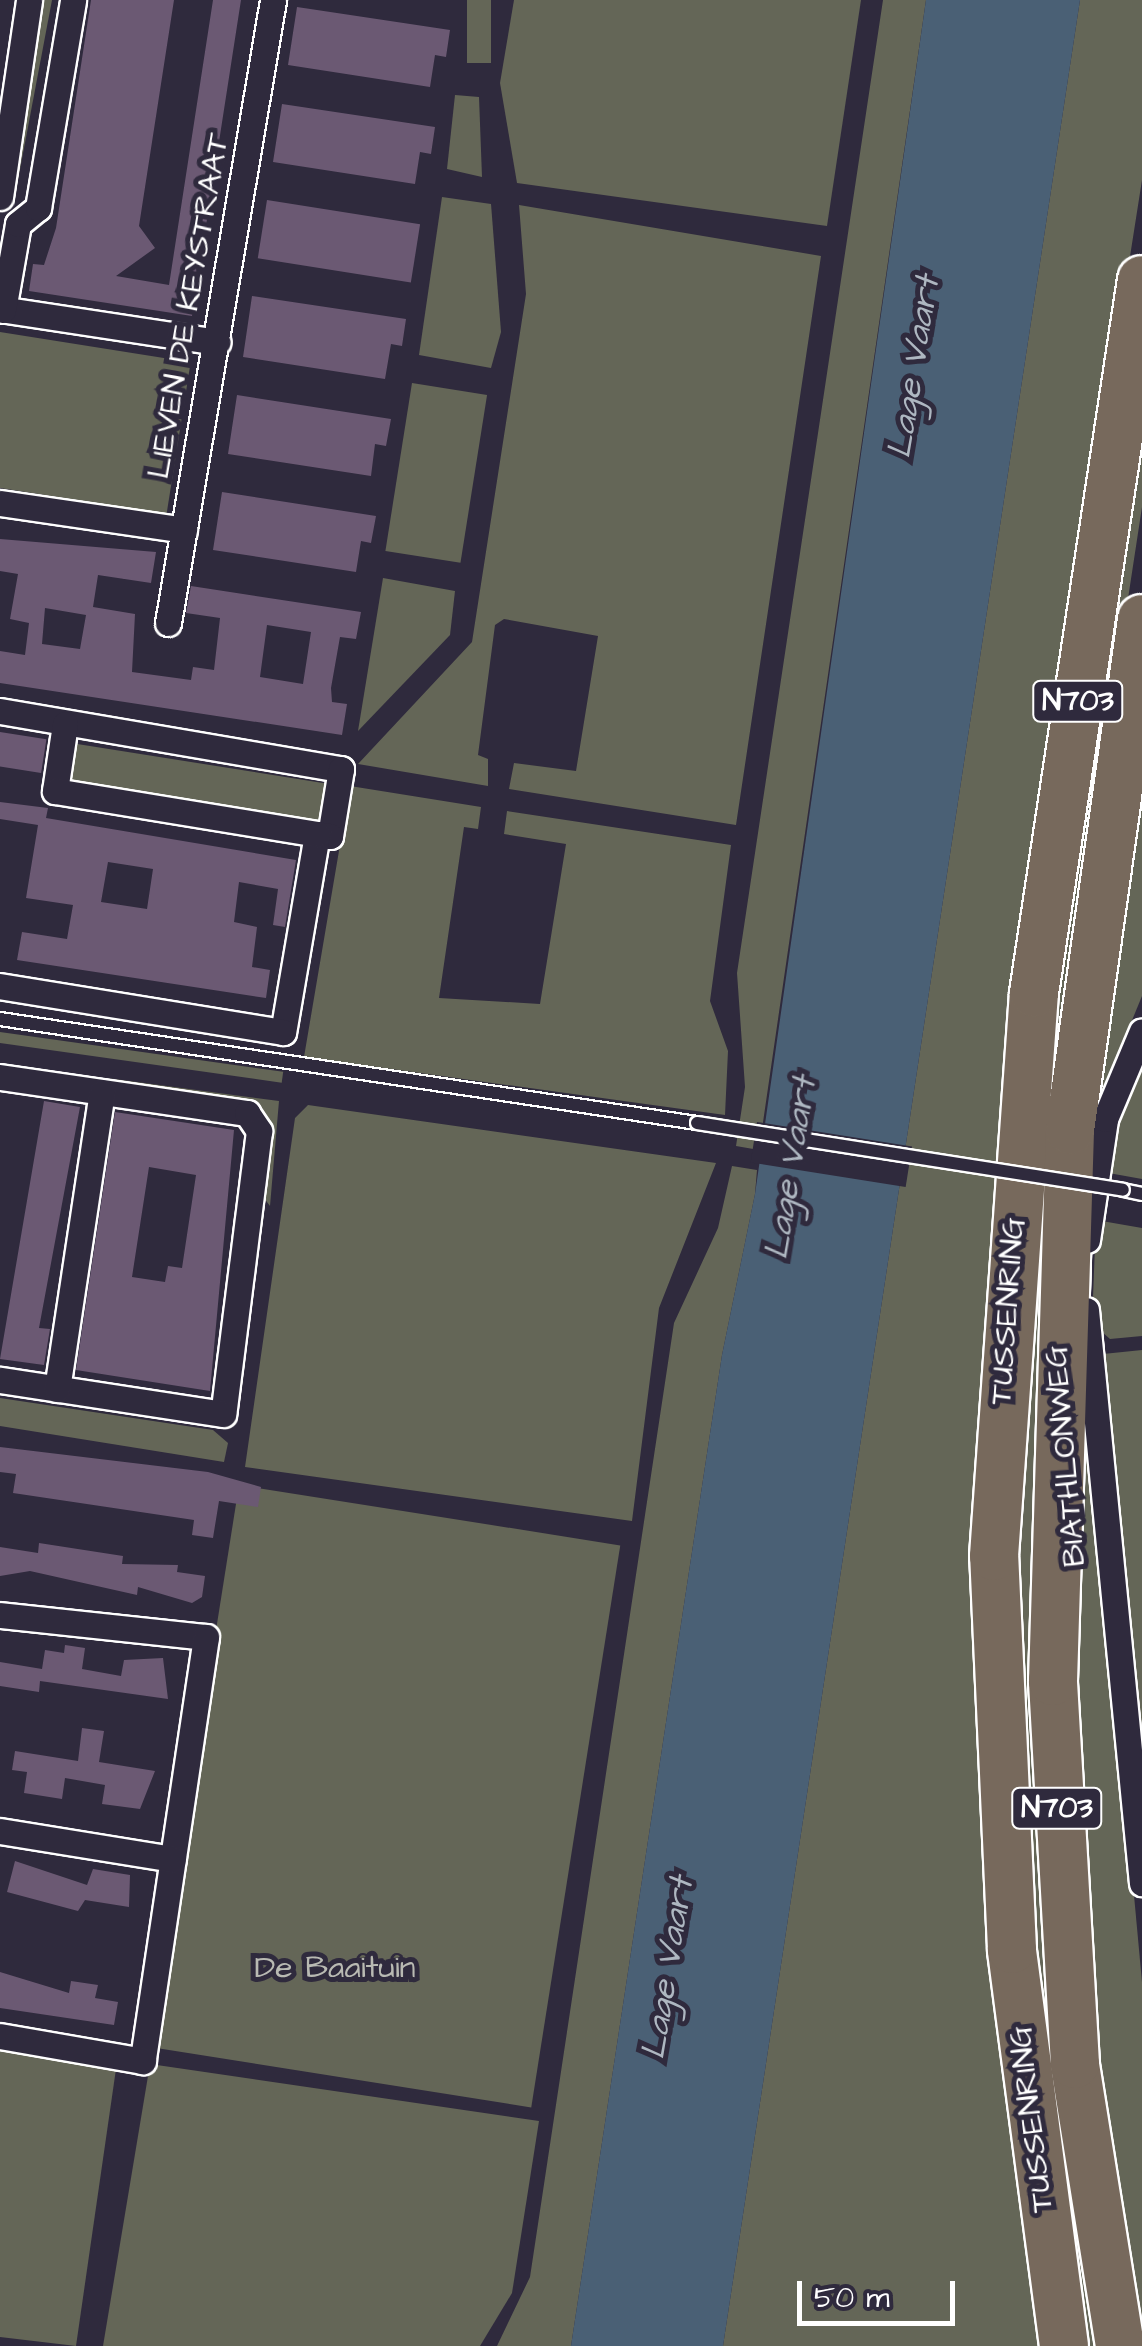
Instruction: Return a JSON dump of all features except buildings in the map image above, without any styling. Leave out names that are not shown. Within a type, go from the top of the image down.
[{"type":"highway","name":"TUSSENRING","points":[[1064,2346],[1012,1950],[994,1556],[1034,993],[1142,280]]},
{"type":"highway","name":"TUSSENRING","points":[[1120,2346],[1074,2064],[1053,1641],[1070,1130],[1142,619]]},
{"type":"street","points":[[18,224],[0,199],[29,0]]},
{"type":"street","points":[[73,0],[38,208],[18,224],[2,309],[218,342]]},
{"type":"street","name":"LIEVEN DE KEYSTRAAT","points":[[168,623],[218,342],[272,0]]},
{"type":"street","points":[[0,502],[184,530]]},
{"type":"street","points":[[0,711],[341,769],[330,836],[55,792],[66,724]]},
{"type":"street","points":[[0,986],[283,1032],[318,834]]},
{"type":"street","name":"BIATHLONWEG","points":[[1142,1031],[1105,1119],[1086,1272],[1142,1882]]},
{"type":"street","points":[[0,1077],[247,1112],[259,1131],[223,1414],[0,1380]]},
{"type":"street","points":[[57,1388],[102,1092]]},
{"type":"street","points":[[0,1615],[206,1636],[143,2061],[0,2036]]},
{"type":"street","points":[[0,1831],[173,1859]]},
{"type":"lane","points":[[0,1018],[1142,1194]]},
{"type":"green space","points":[[38,0],[52,0],[14,201],[9,196]]},
{"type":"green space","points":[[467,0],[491,0],[491,63],[467,63]]},
{"type":"green space","points":[[514,0],[861,0],[827,226],[517,183],[500,83]]},
{"type":"green space","points":[[883,0],[926,0],[759,1150],[736,1146],[745,1087],[737,973]]},
{"type":"green space","points":[[1080,0],[1142,0],[1142,180],[1066,665],[999,1234],[1051,2346],[723,2346]]},
{"type":"green space","points":[[455,95],[479,97],[482,177],[447,169]]},
{"type":"green space","points":[[442,197],[491,204],[501,332],[491,368],[419,355]]},
{"type":"green space","points":[[519,205],[821,256],[736,825],[509,789],[514,763],[576,771],[598,636],[504,619],[495,625],[478,755],[488,759],[488,786],[358,764],[472,642],[526,294]]},
{"type":"green space","points":[[0,332],[191,362],[167,514],[0,488]]},
{"type":"green space","points":[[1142,349],[1142,507],[1076,939],[1047,1241],[1108,2346],[1082,2346],[1054,2191],[1004,1605],[1050,957]]},
{"type":"green space","points":[[412,383],[487,395],[460,563],[385,551]]},
{"type":"green space","points":[[383,578],[455,591],[450,635],[358,731]]},
{"type":"green space","points":[[1142,704],[1142,996],[1096,1108]]},
{"type":"green space","points":[[71,743],[331,784],[324,825],[65,783]]},
{"type":"green space","points":[[350,786],[481,807],[478,829],[464,827],[439,998],[540,1004],[566,844],[504,834],[507,811],[731,845],[710,1001],[728,1051],[725,1115],[304,1057]]},
{"type":"green space","points":[[0,1032],[283,1072],[282,1083],[0,1043]]},
{"type":"green space","points":[[1142,1050],[1142,1179],[1103,1172],[1110,1120]]},
{"type":"green space","points":[[107,1078],[279,1101],[270,1206],[261,1194],[262,1110]]},
{"type":"green space","points":[[308,1105],[716,1163],[659,1308],[632,1521],[245,1467],[295,1118]]},
{"type":"green space","points":[[732,1166],[757,1170],[755,1194],[722,1355],[571,2346],[497,2346],[530,2277],[674,1323],[718,1228]]},
{"type":"green space","points":[[1096,1220],[1142,1228],[1142,1336],[1110,1339],[1092,1323]]},
{"type":"green space","points":[[1078,1288],[1142,1982],[1142,2346],[1084,1993],[1070,1392]]},
{"type":"green space","points":[[1142,1350],[1142,1825],[1096,1363],[1103,1354]]},
{"type":"green space","points":[[0,1398],[213,1430],[228,1443],[224,1462],[0,1426]]},
{"type":"green space","name":"De Baaituin","points":[[239,1485],[620,1545],[531,2107],[150,2047]]},
{"type":"green space","points":[[8,2044],[117,2062],[76,2346],[0,2337],[0,2051]]},
{"type":"green space","points":[[150,2064],[539,2121],[512,2293],[480,2346],[103,2346]]},
{"type":"water","name":"Lage Vaart","points":[[926,0],[1080,0],[723,2346],[571,2346],[722,1355],[755,1194]]},
{"type":"pier","points":[[757,1122],[912,1147],[906,1187],[751,1162]]}]
